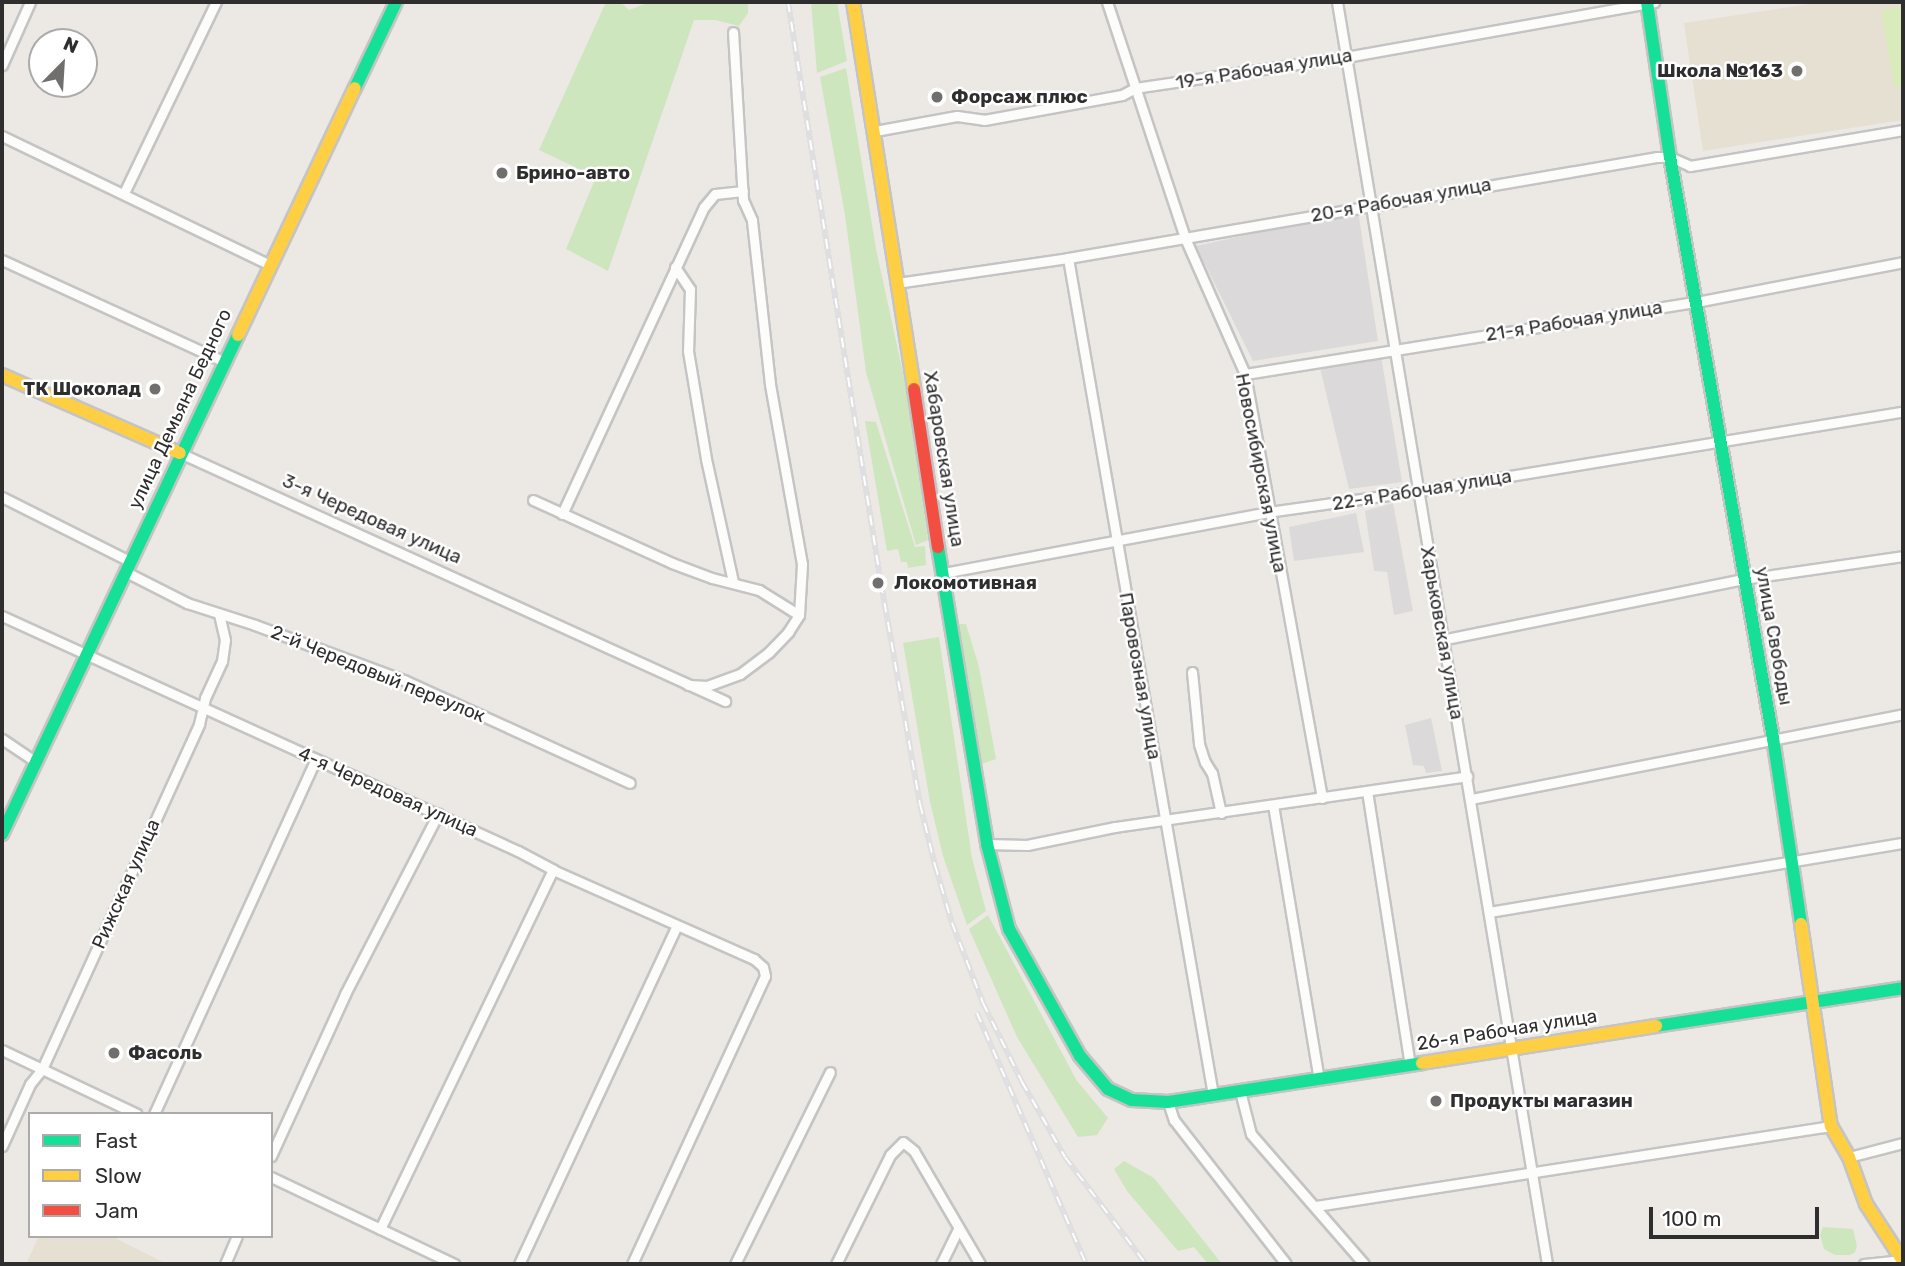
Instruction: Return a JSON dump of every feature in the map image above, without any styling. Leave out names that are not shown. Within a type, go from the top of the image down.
[{"type":"main road","name":"улица Демьяна Бедного","points":[[3,830],[223,361],[396,2]]},
{"type":"main road","name":"Хабаровская улица","points":[[853,2],[987,844],[1009,929],[1080,1056],[1096,1078],[1118,1095]]},
{"type":"main road","name":"улица Свободы","points":[[1650,2],[1670,158],[1773,737],[1831,1126],[1849,1157],[1866,1204],[1903,1260]]},
{"type":"main road","name":"3-я Чередовая улица","points":[[2,375],[180,453]]},
{"type":"main road","name":"26-я Рабочая улица","points":[[1118,1095],[1144,1102],[1168,1102],[1903,988]]},
{"type":"street","points":[[2,65],[30,2]]},
{"type":"street","points":[[124,193],[216,2]]},
{"type":"street","name":"Новосибирская улица","points":[[1107,2],[1185,238],[1245,374],[1322,798]]},
{"type":"street","name":"Харьковская улица","points":[[1337,2],[1441,640],[1471,799],[1547,1264]]},
{"type":"street","name":"19-я Рабочая улица","points":[[875,131],[957,116],[984,120],[1122,95],[1135,88],[1346,57],[1650,2]]},
{"type":"street","points":[[688,685],[707,686],[740,674],[769,652],[788,632],[799,615],[802,564],[770,384],[752,220],[743,200],[733,32]]},
{"type":"street","name":"20-я Рабочая улица","points":[[897,283],[1068,258],[1657,157],[1670,158],[1690,166],[1903,130]]},
{"type":"street","points":[[2,136],[270,265]]},
{"type":"street","points":[[562,514],[704,207],[715,194],[743,191]]},
{"type":"street","name":"Паровозная улица","points":[[1068,258],[1213,1095]]},
{"type":"street","points":[[2,260],[223,361]]},
{"type":"street","name":"21-я Рабочая улица","points":[[1245,374],[1696,302],[1903,262]]},
{"type":"street","points":[[675,268],[690,289],[688,351],[706,459],[733,582]]},
{"type":"street","name":"22-я Рабочая улица","points":[[943,573],[1268,512],[1418,491],[1903,412]]},
{"type":"street","name":"3-я Чередовая улица","points":[[180,453],[725,701]]},
{"type":"street","name":"2-й Чередовый переулок","points":[[2,497],[187,603],[404,680],[630,783]]},
{"type":"street","points":[[533,500],[672,563],[777,598],[799,615]]},
{"type":"street","points":[[1441,640],[1744,579],[1903,556]]},
{"type":"street","name":"Рижская улица","points":[[2,1146],[30,1084],[42,1069],[199,724],[202,709],[222,661],[225,640],[219,615]]},
{"type":"street","name":"4-я Чередовая улица","points":[[2,616],[438,814],[676,927],[754,959],[763,967],[765,976],[632,1264]]},
{"type":"street","points":[[1192,672],[1199,744],[1212,773],[1221,813]]},
{"type":"street","points":[[1471,799],[1773,737],[1903,714]]},
{"type":"street","points":[[2,739],[35,761]]},
{"type":"street","points":[[155,1112],[316,759]]},
{"type":"street","points":[[987,844],[1027,845],[1115,827],[1467,776]]},
{"type":"street","points":[[1367,791],[1410,1065]]},
{"type":"street","points":[[1273,805],[1319,1079]]},
{"type":"street","points":[[273,1152],[345,994],[438,814]]},
{"type":"street","points":[[1489,912],[1903,843]]},
{"type":"street","points":[[380,1229],[553,870]]},
{"type":"street","points":[[519,1264],[676,927]]},
{"type":"street","points":[[2,1049],[133,1112]]},
{"type":"street","points":[[735,1264],[830,1072]]},
{"type":"street","points":[[1240,1091],[1251,1134],[1364,1264]]},
{"type":"street","points":[[1168,1102],[1174,1120],[1286,1264]]},
{"type":"street","points":[[1316,1206],[1831,1126]]},
{"type":"street","points":[[836,1264],[890,1155],[903,1142],[914,1151],[980,1264]]},
{"type":"street","points":[[1849,1157],[1903,1143]]},
{"type":"street","points":[[273,1178],[454,1264]]},
{"type":"street","points":[[941,1264],[958,1229]]},
{"type":"street","points":[[225,1264],[236,1238]]},
{"type":"street","points":[[1864,1264],[1903,1260]]},
{"type":"shaded area","name":"Школа №163","points":[[1822,2],[1903,2],[1903,120],[1703,151],[1684,23]]},
{"type":"shaded area","points":[[1358,211],[1378,341],[1253,361],[1196,246]]},
{"type":"shaded area","points":[[1381,356],[1402,482],[1349,489],[1320,368]]},
{"type":"shaded area","points":[[1393,503],[1413,611],[1394,615],[1387,572],[1374,571],[1365,511]]},
{"type":"shaded area","points":[[1356,513],[1364,552],[1294,561],[1289,527]]},
{"type":"shaded area","points":[[1431,718],[1442,771],[1426,773],[1424,766],[1413,765],[1405,725]]},
{"type":"shaded area","points":[[38,1238],[115,1238],[167,1264],[26,1264]]},
{"type":"green space","points":[[606,2],[620,2],[629,10],[650,2],[748,2],[748,13],[739,26],[715,20],[694,20],[608,271],[566,249],[596,177],[539,150]]},
{"type":"green space","points":[[811,2],[837,2],[847,61],[817,73]]},
{"type":"green space","points":[[1903,6],[1903,86],[1894,87],[1881,10]]},
{"type":"green space","points":[[846,68],[876,249],[905,382],[928,540],[916,545],[866,372],[845,215],[820,77]]},
{"type":"green space","points":[[865,421],[876,422],[915,547],[925,546],[926,565],[908,568],[907,562],[901,562],[898,549],[887,551]]},
{"type":"green space","points":[[955,624],[966,624],[979,667],[996,759],[979,765]]},
{"type":"green space","points":[[939,637],[972,858],[986,911],[967,925],[943,856],[930,802],[903,643]]},
{"type":"green space","points":[[988,915],[1077,1081],[1108,1118],[1097,1135],[1078,1137],[1017,1037],[969,929]]},
{"type":"green space","points":[[1124,1161],[1154,1178],[1222,1264],[1208,1264],[1194,1247],[1178,1251],[1127,1191],[1114,1169]]},
{"type":"green space","points":[[1823,1227],[1853,1229],[1857,1246],[1855,1252],[1850,1255],[1835,1255],[1824,1249],[1820,1235]]},
{"type":"railway","points":[[788,2],[881,583],[920,804],[935,865],[952,923],[983,1003],[1022,1082],[1065,1157],[1146,1264]]},
{"type":"railway","points":[[977,1013],[1086,1264]]},
{"type":"traffic: fast","points":[[355,88],[396,2]]},
{"type":"traffic: fast","points":[[1647,2],[1670,157],[1773,738],[1801,924]]},
{"type":"traffic: fast","points":[[2,834],[238,335]]},
{"type":"traffic: fast","points":[[938,547],[987,844],[1009,929],[1080,1056],[1108,1089],[1132,1100],[1168,1102],[1422,1063]]},
{"type":"traffic: fast","points":[[1656,1026],[1903,988]]},
{"type":"traffic: slow","points":[[853,2],[914,389]]},
{"type":"traffic: slow","points":[[238,335],[355,88]]},
{"type":"traffic: slow","points":[[2,375],[180,453]]},
{"type":"traffic: slow","points":[[1801,924],[1831,1126],[1849,1157],[1866,1204],[1903,1261]]},
{"type":"traffic: slow","points":[[1422,1063],[1656,1026]]},
{"type":"traffic: jam","points":[[914,389],[938,547]]},
{"type":"place","name":"Школа №163","points":[[1797,71]]},
{"type":"place","name":"Форсаж плюс","points":[[937,97]]},
{"type":"place","name":"Брино-авто","points":[[502,173]]},
{"type":"place","name":"ТК Шоколад","points":[[155,389]]},
{"type":"place","name":"Локомотивная","points":[[878,583]]},
{"type":"place","name":"Фасоль","points":[[114,1053]]},
{"type":"place","name":"Продукты магазин","points":[[1436,1101]]}]
